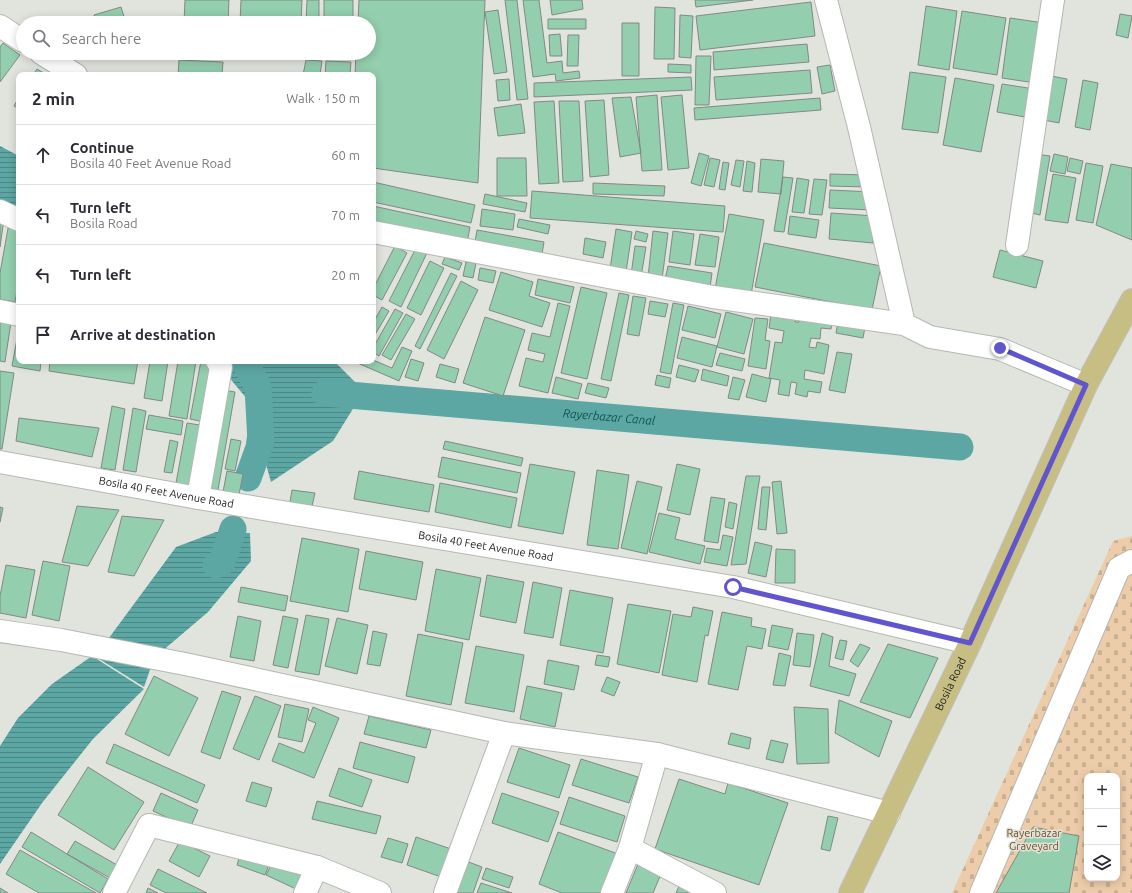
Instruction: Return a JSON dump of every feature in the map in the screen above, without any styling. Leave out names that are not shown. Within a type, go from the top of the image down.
[{"type":"main road","name":"Bosila Road","points":[[850,893],[970,643],[1086,385],[1132,300]]},
{"type":"street","points":[[826,0],[859,127],[904,324]]},
{"type":"street","points":[[1017,245],[1053,0]]},
{"type":"street","points":[[0,26],[16,36]]},
{"type":"street","points":[[52,60],[71,72]]},
{"type":"street","points":[[0,211],[16,219]]},
{"type":"street","points":[[376,233],[713,297],[904,324],[930,337],[1000,348],[1086,385]]},
{"type":"street","points":[[0,311],[16,314]]},
{"type":"street","points":[[198,498],[221,367],[219,364]]},
{"type":"street","name":"Bosila 40 Feet Avenue Road","points":[[0,462],[198,498],[733,587],[970,643]]},
{"type":"street","points":[[981,893],[1128,565]]},
{"type":"street","points":[[0,631],[61,640],[185,664],[504,733],[657,754],[889,812]]},
{"type":"street","points":[[445,893],[504,733]]},
{"type":"street","points":[[612,893],[630,848],[657,754]]},
{"type":"street","points":[[114,893],[149,825],[317,867],[380,893]]},
{"type":"street","points":[[630,848],[715,893]]},
{"type":"street","points":[[305,893],[317,867]]},
{"type":"green space","name":"Rayerbazar Graveyard","points":[[1132,536],[1132,893],[952,893],[1113,541]]},
{"type":"water","points":[[0,146],[16,154],[16,209],[0,200]]},
{"type":"water","points":[[224,364],[337,364],[364,391],[333,441],[271,482],[266,464],[246,442],[253,406],[232,381]]},
{"type":"water","points":[[216,532],[250,533],[251,561],[208,612],[154,658],[144,687],[93,655],[103,646],[176,547]]},
{"type":"water","points":[[92,656],[144,689],[93,739],[42,803],[0,864],[0,746],[18,718],[52,684]]},
{"type":"building","points":[[185,0],[229,0],[228,16],[184,16]]},
{"type":"building","points":[[241,0],[302,0],[301,16],[240,16]]},
{"type":"building","points":[[307,0],[319,0],[319,16],[306,16]]},
{"type":"building","points":[[324,0],[353,0],[353,16],[324,16]]},
{"type":"building","points":[[359,0],[485,0],[478,183],[376,168],[376,72],[355,72],[356,60],[376,60],[376,16],[358,16]]},
{"type":"building","points":[[505,0],[517,0],[528,99],[517,100]]},
{"type":"building","points":[[523,0],[539,0],[547,63],[562,61],[563,73],[579,71],[580,78],[556,81],[555,74],[533,77]]},
{"type":"building","points":[[550,0],[582,0],[583,9],[552,15]]},
{"type":"building","points":[[695,0],[753,0],[696,7]]},
{"type":"building","points":[[811,2],[815,36],[700,50],[696,16]]},
{"type":"building","points":[[926,6],[957,11],[949,70],[918,65]]},
{"type":"building","points":[[121,7],[124,16],[94,16]]},
{"type":"building","points":[[655,7],[675,8],[674,59],[654,59]]},
{"type":"building","points":[[498,10],[507,72],[494,74],[485,12]]},
{"type":"building","points":[[962,11],[1006,18],[997,75],[953,68]]},
{"type":"building","points":[[1120,14],[1132,16],[1128,38],[1116,35]]},
{"type":"building","points":[[680,15],[693,16],[691,58],[679,57]]},
{"type":"building","points":[[1010,18],[1051,24],[1042,84],[1002,78]]},
{"type":"building","points":[[548,19],[586,19],[586,29],[548,29]]},
{"type":"building","points":[[622,23],[639,23],[639,76],[622,76]]},
{"type":"building","points":[[560,34],[562,56],[550,56],[549,35]]},
{"type":"building","points":[[568,35],[579,35],[578,66],[567,66]]},
{"type":"building","points":[[3,43],[16,52],[16,60],[0,82],[0,47]]},
{"type":"building","points":[[807,44],[809,62],[714,70],[713,52]]},
{"type":"building","points":[[696,56],[711,56],[709,105],[695,105]]},
{"type":"building","points":[[179,60],[223,62],[222,72],[178,72]]},
{"type":"building","points":[[306,60],[322,61],[320,72],[304,72]]},
{"type":"building","points":[[326,61],[351,62],[350,72],[325,72]]},
{"type":"building","points":[[668,64],[691,65],[691,73],[668,72]]},
{"type":"building","points":[[830,65],[835,91],[822,94],[817,67]]},
{"type":"building","points":[[37,69],[42,72],[35,72]]},
{"type":"building","points":[[810,70],[812,93],[716,100],[714,77]]},
{"type":"building","points":[[910,72],[946,77],[938,133],[902,129]]},
{"type":"building","points":[[1051,76],[1067,79],[1059,123],[1044,120]]},
{"type":"building","points":[[691,77],[692,90],[534,97],[534,83]]},
{"type":"building","points":[[955,78],[994,85],[981,152],[943,145]]},
{"type":"building","points":[[509,79],[510,100],[498,101],[496,80]]},
{"type":"building","points":[[1083,80],[1098,83],[1090,130],[1075,127]]},
{"type":"building","points":[[1002,84],[1041,90],[1036,119],[997,112]]},
{"type":"building","points":[[657,95],[662,170],[642,171],[636,97]]},
{"type":"building","points":[[682,95],[689,168],[668,170],[661,97]]},
{"type":"building","points":[[631,97],[641,153],[620,157],[612,98]]},
{"type":"building","points":[[820,98],[821,110],[695,120],[694,108]]},
{"type":"building","points":[[604,100],[609,175],[590,177],[585,101]]},
{"type":"building","points":[[554,101],[559,183],[539,184],[534,102]]},
{"type":"building","points":[[559,101],[579,101],[583,181],[563,182]]},
{"type":"building","points":[[521,104],[525,133],[498,136],[494,108]]},
{"type":"building","points":[[699,153],[709,156],[701,186],[691,183]]},
{"type":"building","points":[[1036,154],[1050,156],[1040,215],[1027,212]]},
{"type":"building","points":[[1054,154],[1068,157],[1065,174],[1050,171]]},
{"type":"building","points":[[497,158],[526,158],[527,196],[497,196]]},
{"type":"building","points":[[710,158],[720,160],[714,187],[704,185]]},
{"type":"building","points":[[1070,158],[1083,161],[1080,174],[1067,171]]},
{"type":"building","points":[[761,159],[784,161],[781,194],[758,192]]},
{"type":"building","points":[[736,160],[744,161],[740,187],[731,185]]},
{"type":"building","points":[[747,161],[755,163],[752,192],[743,191]]},
{"type":"building","points":[[723,162],[729,163],[725,190],[719,189]]},
{"type":"building","points":[[1086,163],[1103,166],[1093,223],[1076,220]]},
{"type":"building","points":[[1111,164],[1132,168],[1132,240],[1096,225]]},
{"type":"building","points":[[830,174],[867,175],[867,187],[830,186]]},
{"type":"building","points":[[1053,174],[1076,178],[1068,223],[1045,220]]},
{"type":"building","points":[[783,177],[793,178],[784,232],[774,231]]},
{"type":"building","points":[[797,178],[809,180],[804,213],[792,212]]},
{"type":"building","points":[[814,179],[827,180],[822,215],[809,214]]},
{"type":"building","points":[[376,183],[475,205],[471,223],[376,203]]},
{"type":"building","points":[[593,183],[665,186],[664,196],[593,194]]},
{"type":"building","points":[[830,190],[873,192],[872,210],[829,208]]},
{"type":"building","points":[[532,191],[725,206],[723,232],[530,218]]},
{"type":"building","points":[[485,194],[527,203],[525,212],[483,204]]},
{"type":"building","points":[[376,207],[470,227],[467,243],[376,224]]},
{"type":"building","points":[[482,209],[515,214],[513,230],[480,226]]},
{"type":"building","points":[[831,213],[875,216],[873,243],[829,239]]},
{"type":"building","points":[[729,214],[764,220],[751,295],[715,289]]},
{"type":"building","points":[[790,216],[819,220],[816,238],[788,234]]},
{"type":"building","points":[[0,218],[4,219],[0,247]]},
{"type":"building","points":[[519,219],[550,225],[548,234],[517,227]]},
{"type":"building","points":[[9,223],[16,224],[15,302],[0,299],[0,273]]},
{"type":"building","points":[[616,229],[632,232],[626,272],[610,269]]},
{"type":"building","points":[[477,230],[544,242],[541,260],[474,248]]},
{"type":"building","points":[[636,231],[648,234],[646,242],[634,239]]},
{"type":"building","points":[[653,231],[668,233],[662,279],[648,277]]},
{"type":"building","points":[[673,231],[694,234],[690,265],[669,262]]},
{"type":"building","points":[[700,234],[719,237],[715,267],[695,265]]},
{"type":"building","points":[[585,238],[606,242],[603,258],[583,254]]},
{"type":"building","points":[[764,243],[881,266],[872,310],[755,287]]},
{"type":"building","points":[[395,246],[407,253],[382,300],[376,297],[376,283]]},
{"type":"building","points":[[635,246],[646,247],[641,277],[631,275]]},
{"type":"building","points":[[416,248],[427,253],[401,307],[389,301]]},
{"type":"building","points":[[1000,250],[1043,261],[1036,288],[993,277]]},
{"type":"building","points":[[445,257],[462,263],[459,270],[442,264]]},
{"type":"building","points":[[430,261],[444,268],[421,315],[407,308]]},
{"type":"building","points":[[466,262],[476,263],[473,278],[463,276]]},
{"type":"building","points":[[668,266],[712,273],[710,288],[665,280]]},
{"type":"building","points":[[480,268],[496,271],[493,283],[478,280]]},
{"type":"building","points":[[501,272],[533,282],[529,296],[550,303],[542,327],[489,310]]},
{"type":"building","points":[[451,273],[457,276],[420,349],[415,346]]},
{"type":"building","points":[[538,279],[574,287],[570,303],[535,295]]},
{"type":"building","points":[[461,281],[478,290],[444,359],[427,350]]},
{"type":"building","points":[[581,287],[607,293],[587,379],[561,373]]},
{"type":"building","points":[[619,293],[629,295],[611,381],[601,379]]},
{"type":"building","points":[[633,296],[646,298],[639,336],[627,334]]},
{"type":"building","points":[[650,301],[668,304],[665,317],[648,314]]},
{"type":"building","points":[[558,303],[570,306],[548,393],[519,386],[526,358],[543,362],[545,354],[528,350],[532,333],[550,337]]},
{"type":"building","points":[[673,303],[684,305],[671,374],[660,372]]},
{"type":"building","points":[[688,306],[721,314],[715,338],[682,330]]},
{"type":"building","points":[[382,307],[389,311],[376,333],[376,318]]},
{"type":"building","points":[[772,307],[796,317],[795,322],[799,322],[800,315],[832,321],[831,329],[821,328],[820,339],[811,338],[809,347],[816,348],[817,342],[829,345],[824,374],[805,370],[804,379],[822,382],[820,393],[808,391],[807,397],[795,394],[797,383],[791,382],[789,396],[778,394],[780,380],[769,378],[775,342],[782,343],[784,331],[769,328]]},
{"type":"building","points":[[395,309],[403,313],[379,356],[376,354],[376,343]]},
{"type":"building","points":[[726,312],[753,319],[744,354],[717,347]]},
{"type":"building","points":[[406,314],[415,319],[391,360],[382,355]]},
{"type":"building","points":[[485,317],[525,330],[503,396],[463,383]]},
{"type":"building","points":[[839,317],[866,322],[863,338],[836,333]]},
{"type":"building","points":[[755,318],[768,319],[765,340],[770,341],[766,369],[748,366]]},
{"type":"building","points":[[0,320],[11,322],[5,362],[0,361]]},
{"type":"building","points":[[682,337],[717,346],[712,367],[677,358]]},
{"type":"building","points":[[16,344],[16,364],[41,364],[40,371],[12,366]]},
{"type":"building","points":[[402,347],[412,351],[399,381],[360,364],[376,364],[376,361],[392,368]]},
{"type":"building","points":[[837,352],[852,354],[845,393],[829,390]]},
{"type":"building","points":[[720,353],[745,359],[742,371],[716,365]]},
{"type":"building","points":[[411,359],[424,363],[418,381],[405,377]]},
{"type":"building","points":[[50,364],[137,364],[134,384],[49,371]]},
{"type":"building","points":[[150,364],[168,364],[162,401],[144,398]]},
{"type":"building","points":[[178,364],[196,364],[187,419],[169,416]]},
{"type":"building","points":[[200,364],[216,364],[204,422],[190,419]]},
{"type":"building","points":[[440,364],[459,369],[455,383],[436,377]]},
{"type":"building","points":[[679,365],[699,370],[695,382],[676,377]]},
{"type":"building","points":[[703,369],[729,376],[727,386],[701,380]]},
{"type":"building","points":[[0,371],[14,373],[2,449],[0,449]]},
{"type":"building","points":[[752,374],[771,379],[766,402],[746,397]]},
{"type":"building","points":[[657,375],[671,378],[669,388],[655,385]]},
{"type":"building","points":[[556,377],[582,384],[578,399],[552,393]]},
{"type":"building","points":[[733,377],[745,380],[739,400],[728,398]]},
{"type":"building","points":[[588,383],[609,388],[606,398],[585,393]]},
{"type":"building","points":[[223,390],[235,392],[218,490],[206,488]]},
{"type":"building","points":[[112,406],[125,409],[115,470],[101,468]]},
{"type":"building","points":[[133,408],[146,411],[136,472],[123,470]]},
{"type":"building","points":[[149,415],[183,421],[181,435],[146,429]]},
{"type":"building","points":[[19,418],[99,428],[92,457],[16,441]]},
{"type":"building","points":[[187,423],[206,426],[195,487],[176,483]]},
{"type":"building","points":[[231,439],[241,441],[235,471],[225,469]]},
{"type":"building","points":[[170,440],[178,442],[172,473],[164,472]]},
{"type":"building","points":[[445,441],[523,458],[521,466],[443,449]]},
{"type":"building","points":[[442,457],[521,473],[517,493],[438,477]]},
{"type":"building","points":[[530,464],[575,472],[563,534],[518,526]]},
{"type":"building","points":[[677,464],[700,469],[690,515],[667,510]]},
{"type":"building","points":[[597,470],[629,475],[618,549],[587,545]]},
{"type":"building","points":[[227,471],[243,474],[239,495],[223,492]]},
{"type":"building","points":[[359,471],[434,485],[429,512],[354,499]]},
{"type":"building","points":[[746,476],[760,476],[746,564],[731,565]]},
{"type":"building","points":[[637,481],[662,487],[647,554],[621,548]]},
{"type":"building","points":[[781,481],[787,533],[777,534],[772,482]]},
{"type":"building","points":[[440,483],[517,498],[511,528],[435,512]]},
{"type":"building","points":[[762,487],[770,487],[766,530],[758,529]]},
{"type":"building","points":[[292,490],[315,493],[312,506],[290,502]]},
{"type":"building","points":[[711,497],[725,499],[718,543],[704,541]]},
{"type":"building","points":[[729,502],[737,504],[733,529],[725,527]]},
{"type":"building","points":[[77,506],[119,510],[88,566],[62,562]]},
{"type":"building","points":[[0,507],[3,508],[0,522]]},
{"type":"building","points":[[659,513],[680,518],[675,539],[705,546],[700,564],[649,552]]},
{"type":"building","points":[[122,516],[164,520],[134,576],[108,572]]},
{"type":"building","points":[[723,535],[733,537],[727,566],[704,562],[707,548],[720,550]]},
{"type":"building","points":[[302,538],[359,549],[348,612],[290,601]]},
{"type":"building","points":[[755,542],[772,546],[766,577],[748,573]]},
{"type":"building","points":[[776,549],[795,550],[795,583],[775,583]]},
{"type":"building","points":[[366,551],[423,562],[416,600],[359,589]]},
{"type":"building","points":[[43,561],[70,566],[59,621],[32,615]]},
{"type":"building","points":[[6,565],[35,570],[26,618],[0,613],[0,596]]},
{"type":"building","points":[[436,569],[481,578],[469,640],[425,631]]},
{"type":"building","points":[[487,575],[524,582],[516,623],[480,616]]},
{"type":"building","points":[[533,582],[562,588],[553,638],[524,633]]},
{"type":"building","points":[[241,587],[288,596],[285,611],[238,602]]},
{"type":"building","points":[[570,590],[613,598],[603,653],[560,645]]},
{"type":"building","points":[[628,604],[671,611],[659,673],[617,664]]},
{"type":"building","points":[[693,607],[713,611],[708,636],[705,635],[697,682],[662,675],[673,614],[691,617]]},
{"type":"building","points":[[722,612],[752,618],[751,626],[766,629],[762,649],[747,646],[738,690],[708,684]]},
{"type":"building","points":[[306,615],[329,619],[319,675],[295,671]]},
{"type":"building","points":[[238,616],[261,621],[254,661],[230,657]]},
{"type":"building","points":[[283,616],[298,619],[288,668],[273,665]]},
{"type":"building","points":[[337,618],[368,625],[357,674],[325,666]]},
{"type":"building","points":[[772,625],[793,629],[788,650],[768,646]]},
{"type":"building","points":[[373,631],[387,634],[380,666],[367,664]]},
{"type":"building","points":[[797,633],[814,635],[810,667],[793,665]]},
{"type":"building","points":[[822,633],[833,637],[829,666],[856,674],[849,696],[810,686]]},
{"type":"building","points":[[418,634],[463,643],[451,705],[406,696]]},
{"type":"building","points":[[840,640],[847,641],[843,660],[835,658]]},
{"type":"building","points":[[860,644],[870,648],[858,667],[850,661]]},
{"type":"building","points":[[888,644],[938,658],[910,718],[860,702]]},
{"type":"building","points":[[476,646],[524,655],[514,712],[465,703]]},
{"type":"building","points":[[779,653],[791,656],[785,686],[773,685]]},
{"type":"building","points":[[597,655],[610,657],[608,667],[595,665]]},
{"type":"building","points":[[548,660],[579,666],[574,690],[544,684]]},
{"type":"building","points":[[154,676],[198,698],[169,756],[125,734]]},
{"type":"building","points":[[607,677],[620,682],[614,696],[601,691]]},
{"type":"building","points":[[527,686],[562,693],[555,727],[520,719]]},
{"type":"building","points":[[222,691],[241,697],[220,759],[201,752]]},
{"type":"building","points":[[255,696],[281,706],[259,760],[233,749]]},
{"type":"building","points":[[839,700],[892,721],[879,757],[835,733]]},
{"type":"building","points":[[285,704],[309,709],[302,742],[278,737]]},
{"type":"building","points":[[313,707],[339,718],[314,778],[272,761],[279,743],[304,753],[316,723],[308,720]]},
{"type":"building","points":[[794,707],[828,709],[829,763],[797,764]]},
{"type":"building","points":[[369,716],[431,730],[426,748],[364,734]]},
{"type":"building","points":[[731,733],[751,738],[749,749],[728,744]]},
{"type":"building","points":[[771,740],[788,744],[783,763],[766,759]]},
{"type":"building","points":[[360,742],[415,757],[408,783],[353,768]]},
{"type":"building","points":[[114,744],[205,785],[197,803],[106,763]]},
{"type":"building","points":[[519,748],[570,765],[559,798],[507,782]]},
{"type":"building","points":[[581,759],[638,777],[629,803],[572,785]]},
{"type":"building","points":[[88,767],[144,802],[114,850],[58,815]]},
{"type":"building","points":[[339,768],[372,780],[362,807],[329,796]]},
{"type":"building","points":[[679,779],[725,794],[728,783],[788,803],[759,885],[655,849]]},
{"type":"building","points":[[252,782],[272,788],[266,807],[246,801]]},
{"type":"building","points":[[161,793],[198,810],[190,828],[153,811]]},
{"type":"building","points":[[502,793],[559,812],[548,842],[492,823]]},
{"type":"building","points":[[569,797],[625,816],[617,842],[560,824]]},
{"type":"building","points":[[317,801],[381,816],[376,834],[312,819]]},
{"type":"building","points":[[828,816],[838,818],[830,851],[821,849]]},
{"type":"building","points":[[1033,827],[1079,836],[1069,893],[996,893]]},
{"type":"building","points":[[31,832],[108,879],[100,893],[22,847]]},
{"type":"building","points":[[558,832],[618,854],[604,893],[562,893],[539,884]]},
{"type":"building","points":[[416,837],[454,850],[444,878],[407,865]]},
{"type":"building","points":[[388,838],[408,844],[402,863],[381,857]]},
{"type":"building","points":[[75,841],[117,865],[110,878],[67,854]]},
{"type":"building","points":[[180,841],[210,856],[199,877],[169,861]]},
{"type":"building","points":[[20,850],[96,893],[39,893],[6,874]]},
{"type":"building","points":[[241,852],[270,862],[265,875],[237,865]]},
{"type":"building","points":[[274,859],[304,873],[296,889],[266,875]]},
{"type":"building","points":[[466,861],[482,867],[473,893],[455,893]]},
{"type":"building","points":[[638,864],[661,874],[653,893],[626,893]]},
{"type":"building","points":[[486,868],[513,877],[509,888],[482,879]]},
{"type":"building","points":[[158,869],[207,893],[166,893],[150,885]]},
{"type":"building","points":[[481,883],[512,893],[477,893]]},
{"type":"building","points":[[680,884],[693,893],[676,893]]},
{"type":"building","points":[[0,888],[8,893],[0,893]]},
{"type":"building","points":[[148,888],[158,893],[146,893]]},
{"type":"waterway","points":[[246,364],[258,387],[261,442],[248,478]]},
{"type":"waterway","name":"Rayerbazar Canal","points":[[325,393],[960,447]]},
{"type":"waterway","points":[[216,565],[222,562],[233,529]]},
{"type":"route","points":[[733,587],[970,643],[1086,385],[1000,348]]}]
